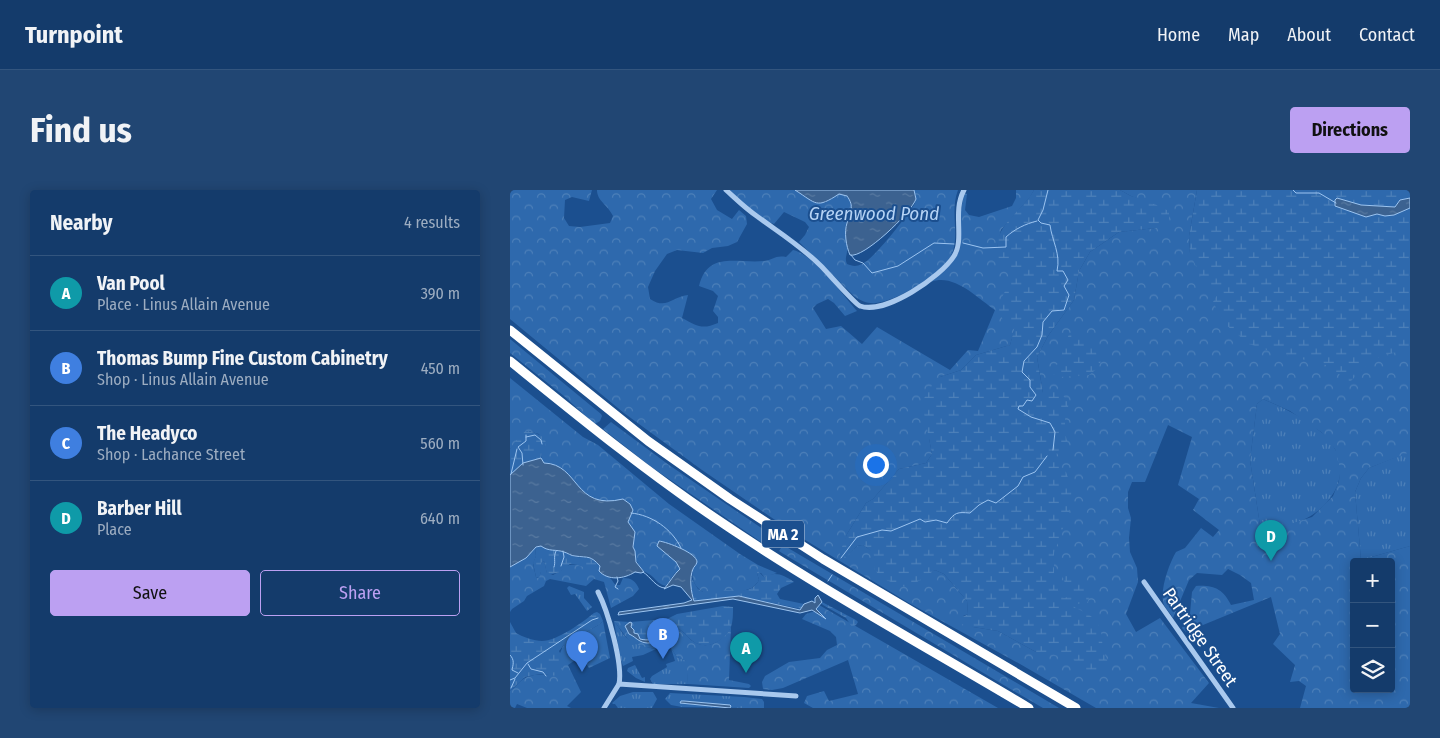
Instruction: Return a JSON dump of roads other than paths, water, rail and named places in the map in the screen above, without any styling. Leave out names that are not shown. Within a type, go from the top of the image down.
[{"type":"highway","name":"MA 2","points":[[510,330],[648,440],[738,505],[823,559],[1076,708]]},
{"type":"highway","name":"MA 2","points":[[510,361],[634,460],[740,535],[1029,708]]},
{"type":"street","points":[[726,190],[758,218],[794,241],[810,255],[858,306],[873,308],[888,304],[911,292],[946,266],[955,256],[958,246],[958,208],[964,190]]},
{"type":"street","name":"Partridge Street","points":[[1144,582],[1233,708]]},
{"type":"street","points":[[598,592],[611,630],[620,672],[619,684],[604,708]]},
{"type":"street","points":[[619,684],[796,696]]},
{"type":"water","name":"Greenwood Pond","points":[[795,190],[914,190],[916,199],[912,206],[886,234],[865,250],[850,255],[846,231],[851,203],[847,196],[839,194],[826,202],[817,203]]},
{"type":"water","points":[[1337,198],[1361,205],[1395,207],[1400,200],[1410,198],[1410,208],[1394,215],[1385,216],[1377,214],[1366,217],[1335,206]]},
{"type":"water","points":[[541,458],[544,463],[556,465],[564,471],[586,493],[595,499],[607,501],[623,499],[630,504],[633,510],[628,522],[635,532],[633,547],[636,562],[644,572],[635,572],[626,576],[611,578],[599,571],[600,566],[594,560],[541,546],[536,547],[526,558],[510,567],[510,475],[523,463]]},
{"type":"water","points":[[659,541],[681,548],[696,559],[697,562],[693,568],[691,581],[694,601],[739,596],[800,610],[804,604],[812,601],[815,603],[815,598],[818,595],[822,602],[816,609],[826,619],[812,610],[800,613],[733,599],[618,615],[619,612],[684,603],[692,600],[681,587],[673,585],[664,589],[680,569],[676,562],[657,546]]},
{"type":"water","points":[[630,622],[632,623],[631,627],[634,633],[638,634],[640,639],[646,640],[660,637],[677,626],[660,640],[645,643],[629,634],[625,626]]},
{"type":"water","points":[[681,701],[730,705],[730,708],[680,703]]},
{"type":"waterway","points":[[1048,190],[1043,210],[1038,220],[1041,223],[1050,225],[1058,259],[1057,271],[1063,271],[1068,280],[1064,286],[1069,295],[1064,310],[1052,311],[1043,322],[1042,335],[1037,347],[1024,361],[1022,372],[1030,380],[1030,387],[1036,395],[1032,401],[1027,400],[1018,409],[1031,417],[1050,423],[1055,432],[1053,450]]},
{"type":"waterway","points":[[1293,190],[1296,193],[1319,193],[1336,203]]},
{"type":"waterway","points":[[963,243],[983,248],[1006,247],[1006,237],[1020,227],[1037,221]]},
{"type":"waterway","points":[[851,255],[855,260],[863,263],[872,273],[898,266],[934,243],[954,244]]},
{"type":"waterway","points":[[523,465],[522,453],[518,447],[526,441],[526,435]]},
{"type":"waterway","points":[[526,437],[535,435],[541,440],[542,444]]},
{"type":"waterway","points":[[511,474],[517,449]]},
{"type":"waterway","points":[[841,558],[857,537],[882,530],[891,531],[920,519],[925,522],[936,520],[947,523],[954,515],[970,513],[988,500],[996,503],[1018,486],[1023,477],[1035,472],[1047,456]]},
{"type":"waterway","points":[[631,513],[639,514],[660,524],[667,529],[681,548]]},
{"type":"waterway","points":[[554,567],[556,551]]},
{"type":"waterway","points":[[561,566],[564,557],[563,551]]},
{"type":"waterway","points":[[643,572],[656,584],[665,588]]},
{"type":"waterway","points":[[828,581],[832,575]]},
{"type":"waterway","points":[[617,577],[618,581],[615,587],[618,589]]},
{"type":"waterway","points":[[510,680],[515,678],[527,663],[592,620],[598,618]]},
{"type":"waterway","points":[[510,655],[513,661],[512,670],[518,673]]},
{"type":"waterway","points":[[528,664],[531,669],[543,672],[546,676]]},
{"type":"waterway","points":[[511,688],[515,679]]},
{"type":"place","name":"Barber Hill","points":[[1271,561]]},
{"type":"place","name":"Thomas Bump Fine Custom Cabinetry","points":[[663,659]]},
{"type":"place","name":"The Headyco","points":[[582,672]]},
{"type":"place","name":"Van Pool","points":[[746,673]]}]
